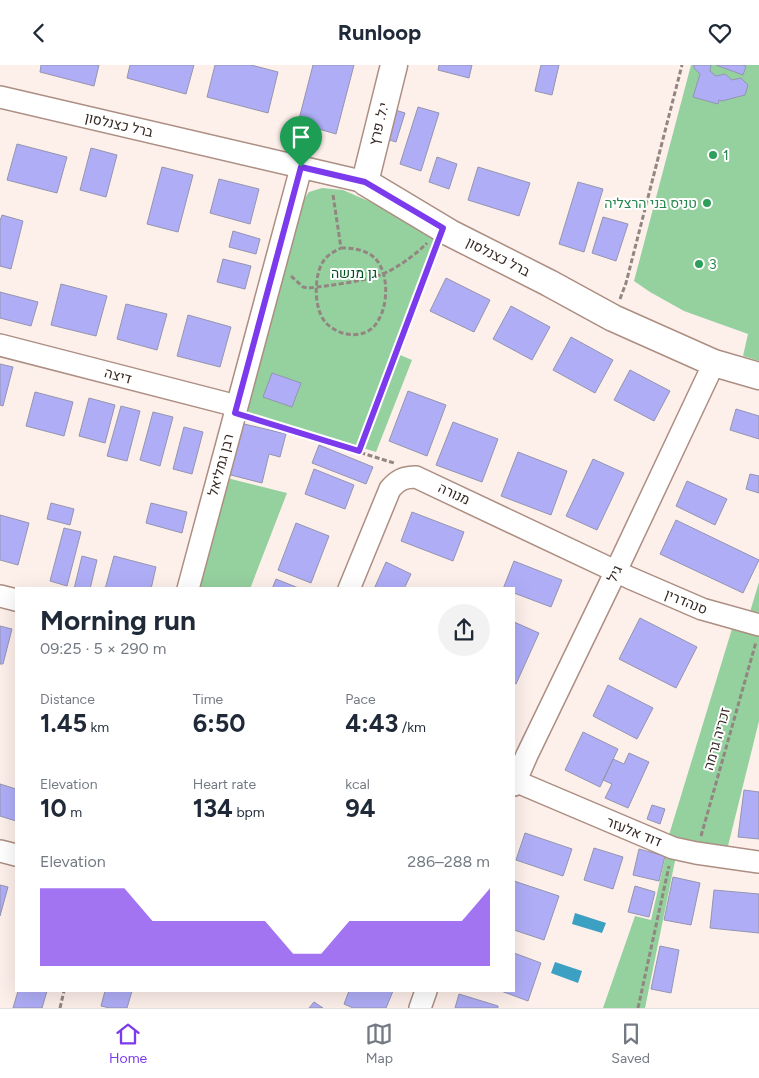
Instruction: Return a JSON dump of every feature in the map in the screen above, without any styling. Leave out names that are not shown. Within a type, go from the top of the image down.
[{"type":"street","name":"י.ל. פרץ","points":[[365,182],[394,65]]},
{"type":"street","name":"ברל כצנלסון","points":[[0,97],[365,182],[441,227],[613,318],[714,363],[759,376]]},
{"type":"street","name":"רבן גמליאל","points":[[189,587],[301,167]]},
{"type":"street","name":"דיצה","points":[[0,345],[236,410]]},
{"type":"street","name":"גיל","points":[[515,783],[526,755],[616,571],[714,363]]},
{"type":"street","points":[[350,587],[390,489],[404,477],[416,477]]},
{"type":"street","name":"מנורה","points":[[416,477],[616,571]]},
{"type":"street","name":"סנהדרין","points":[[616,571],[758,633]]},
{"type":"street","points":[[0,595],[15,600]]},
{"type":"street","name":"דוד אלעזר","points":[[515,783],[673,848],[759,862]]},
{"type":"street","points":[[0,851],[15,855]]},
{"type":"street","points":[[420,1008],[426,992]]},
{"type":"path","points":[[626,283],[682,65]]},
{"type":"path","points":[[330,174],[341,248]]},
{"type":"path","points":[[275,263],[303,287],[350,282],[383,274],[412,256],[441,227]]},
{"type":"path","points":[[359,451],[441,227]]},
{"type":"path","points":[[341,248],[351,248],[371,255],[376,260],[383,274],[386,287],[384,305],[379,321],[366,332],[353,335],[337,332],[325,323],[318,307],[316,287],[318,274],[326,258],[341,248]]},
{"type":"path","points":[[236,410],[391,460],[416,477]]},
{"type":"path","name":"זכריה גרמה","points":[[696,853],[758,633]]},
{"type":"path","points":[[638,1008],[673,848]]},
{"type":"path","points":[[60,1008],[64,992]]},
{"type":"green space","name":"טניס בני הרצליה","points":[[691,65],[759,65],[759,361],[743,356],[748,334],[684,311],[634,281]]},
{"type":"green space","name":"גן מנשה","points":[[322,188],[343,190],[396,213],[442,243],[400,355],[412,360],[376,452],[243,412],[300,205],[309,192]]},
{"type":"green space","points":[[227,478],[287,493],[251,587],[194,587]]},
{"type":"green space","points":[[759,582],[759,721],[728,846],[699,844],[669,835],[735,619],[747,622]]},
{"type":"green space","points":[[666,854],[676,856],[645,1008],[603,1008],[635,916],[651,920]]},
{"type":"water","points":[[575,913],[606,923],[602,933],[572,924]]},
{"type":"water","points":[[555,962],[582,971],[578,983],[551,973]]},
{"type":"building","points":[[41,65],[99,65],[94,86],[40,72]]},
{"type":"building","points":[[130,65],[194,65],[186,94],[127,78]]},
{"type":"building","points":[[215,65],[251,65],[278,72],[268,113],[207,97]]},
{"type":"building","points":[[313,65],[354,65],[336,134],[298,123]]},
{"type":"building","points":[[439,65],[472,65],[469,78],[438,70]]},
{"type":"building","points":[[541,65],[559,65],[552,95],[535,91]]},
{"type":"building","points":[[694,65],[711,65],[710,71],[716,76],[725,74],[732,80],[741,78],[748,85],[745,95],[722,101],[719,100],[718,104],[693,97],[700,74],[694,68]]},
{"type":"building","points":[[716,65],[743,65],[746,66],[743,75]]},
{"type":"building","points":[[418,107],[439,113],[421,171],[400,164]]},
{"type":"building","points":[[392,109],[405,113],[396,142],[383,138]]},
{"type":"building","points":[[17,144],[67,157],[57,193],[7,180]]},
{"type":"building","points":[[91,148],[117,155],[106,197],[80,190]]},
{"type":"building","points":[[437,157],[457,164],[449,189],[429,182]]},
{"type":"building","points":[[162,167],[193,175],[178,232],[147,224]]},
{"type":"building","points":[[478,167],[530,183],[519,216],[468,200]]},
{"type":"building","points":[[219,179],[259,189],[250,224],[210,213]]},
{"type":"building","points":[[578,182],[603,189],[584,252],[559,244]]},
{"type":"building","points":[[2,215],[23,221],[11,269],[0,266],[0,221]]},
{"type":"building","points":[[603,217],[628,224],[616,261],[592,253]]},
{"type":"building","points":[[233,231],[260,239],[256,254],[229,247]]},
{"type":"building","points":[[223,259],[251,266],[245,289],[217,282]]},
{"type":"building","points":[[446,278],[490,300],[474,332],[430,311]]},
{"type":"building","points":[[61,284],[107,296],[96,336],[51,325]]},
{"type":"building","points":[[0,292],[38,302],[31,326],[0,318]]},
{"type":"building","points":[[126,304],[167,314],[157,350],[117,339]]},
{"type":"building","points":[[511,306],[550,327],[532,360],[493,339]]},
{"type":"building","points":[[188,315],[231,327],[220,367],[177,356]]},
{"type":"building","points":[[571,337],[613,360],[595,393],[553,370]]},
{"type":"building","points":[[0,364],[13,367],[3,406],[0,405]]},
{"type":"building","points":[[630,370],[670,391],[654,421],[614,400]]},
{"type":"building","points":[[272,373],[301,383],[292,407],[263,397]]},
{"type":"building","points":[[408,391],[446,405],[427,456],[389,441]]},
{"type":"building","points":[[35,392],[73,402],[64,436],[26,426]]},
{"type":"building","points":[[89,398],[115,405],[105,443],[79,436]]},
{"type":"building","points":[[121,406],[140,411],[127,461],[107,456]]},
{"type":"building","points":[[736,409],[759,416],[759,439],[730,430]]},
{"type":"building","points":[[153,412],[173,417],[160,466],[140,460]]},
{"type":"building","points":[[453,422],[498,439],[482,482],[436,465]]},
{"type":"building","points":[[240,423],[286,434],[280,457],[269,454],[262,483],[227,474]]},
{"type":"building","points":[[184,427],[203,432],[192,474],[173,469]]},
{"type":"building","points":[[319,445],[373,467],[366,484],[312,463]]},
{"type":"building","points":[[518,452],[567,471],[551,515],[501,496]]},
{"type":"building","points":[[593,459],[624,473],[597,530],[566,516]]},
{"type":"building","points":[[314,469],[354,485],[345,509],[305,494]]},
{"type":"building","points":[[750,474],[759,476],[759,493],[746,489]]},
{"type":"building","points":[[687,481],[727,499],[715,525],[676,506]]},
{"type":"building","points":[[51,503],[74,509],[70,525],[47,519]]},
{"type":"building","points":[[151,503],[187,512],[182,533],[146,523]]},
{"type":"building","points":[[412,512],[464,532],[453,561],[401,541]]},
{"type":"building","points":[[0,515],[29,523],[18,565],[0,560]]},
{"type":"building","points":[[676,520],[759,560],[743,593],[660,554]]},
{"type":"building","points":[[296,523],[329,536],[311,583],[278,570]]},
{"type":"building","points":[[64,528],[81,532],[67,586],[50,581]]},
{"type":"building","points":[[82,556],[97,560],[90,587],[74,587]]},
{"type":"building","points":[[114,556],[156,567],[151,587],[106,587]]},
{"type":"building","points":[[514,561],[562,580],[551,607],[515,593],[515,587],[504,587]]},
{"type":"building","points":[[386,562],[411,574],[405,587],[375,587]]},
{"type":"building","points":[[276,579],[296,587],[273,587]]},
{"type":"building","points":[[640,618],[697,647],[676,688],[619,659]]},
{"type":"building","points":[[515,622],[539,633],[515,684]]},
{"type":"building","points":[[0,626],[12,629],[3,664],[0,664]]},
{"type":"building","points":[[608,685],[653,708],[637,739],[593,716]]},
{"type":"building","points":[[583,732],[618,749],[600,787],[565,770]]},
{"type":"building","points":[[629,753],[649,762],[628,808],[605,798],[612,784],[603,780],[613,759],[624,764]]},
{"type":"building","points":[[0,784],[15,789],[15,821],[0,816]]},
{"type":"building","points":[[744,790],[759,792],[759,839],[738,837]]},
{"type":"building","points":[[652,805],[665,809],[660,824],[647,819]]},
{"type":"building","points":[[525,833],[572,849],[563,876],[516,860]]},
{"type":"building","points":[[594,848],[623,857],[613,889],[584,880]]},
{"type":"building","points":[[639,849],[665,856],[659,881],[633,875]]},
{"type":"building","points":[[673,877],[700,883],[691,925],[664,920]]},
{"type":"building","points":[[515,881],[559,896],[544,940],[515,930]]},
{"type":"building","points":[[0,885],[8,887],[0,916]]},
{"type":"building","points":[[635,886],[655,892],[649,917],[628,912]]},
{"type":"building","points":[[714,890],[759,894],[759,933],[710,928]]},
{"type":"building","points":[[660,946],[679,950],[671,993],[651,989]]},
{"type":"building","points":[[515,953],[541,963],[528,1001],[504,992],[515,992]]},
{"type":"building","points":[[18,992],[47,992],[42,1008],[13,1008]]},
{"type":"building","points":[[105,992],[132,992],[127,1008],[101,1006]]},
{"type":"building","points":[[349,992],[393,992],[386,1008],[353,1008],[344,1004]]},
{"type":"building","points":[[459,994],[498,1006],[498,1008],[455,1008]]},
{"type":"building","points":[[314,1002],[323,1008],[309,1008]]},
{"type":"place","name":"1","points":[[713,155]]},
{"type":"place","name":"טניס בני הרצליה","points":[[707,203]]},
{"type":"place","name":"3","points":[[699,264]]},
{"type":"route","points":[[301,167],[365,182],[443,228],[359,451],[235,413],[301,167]]}]
